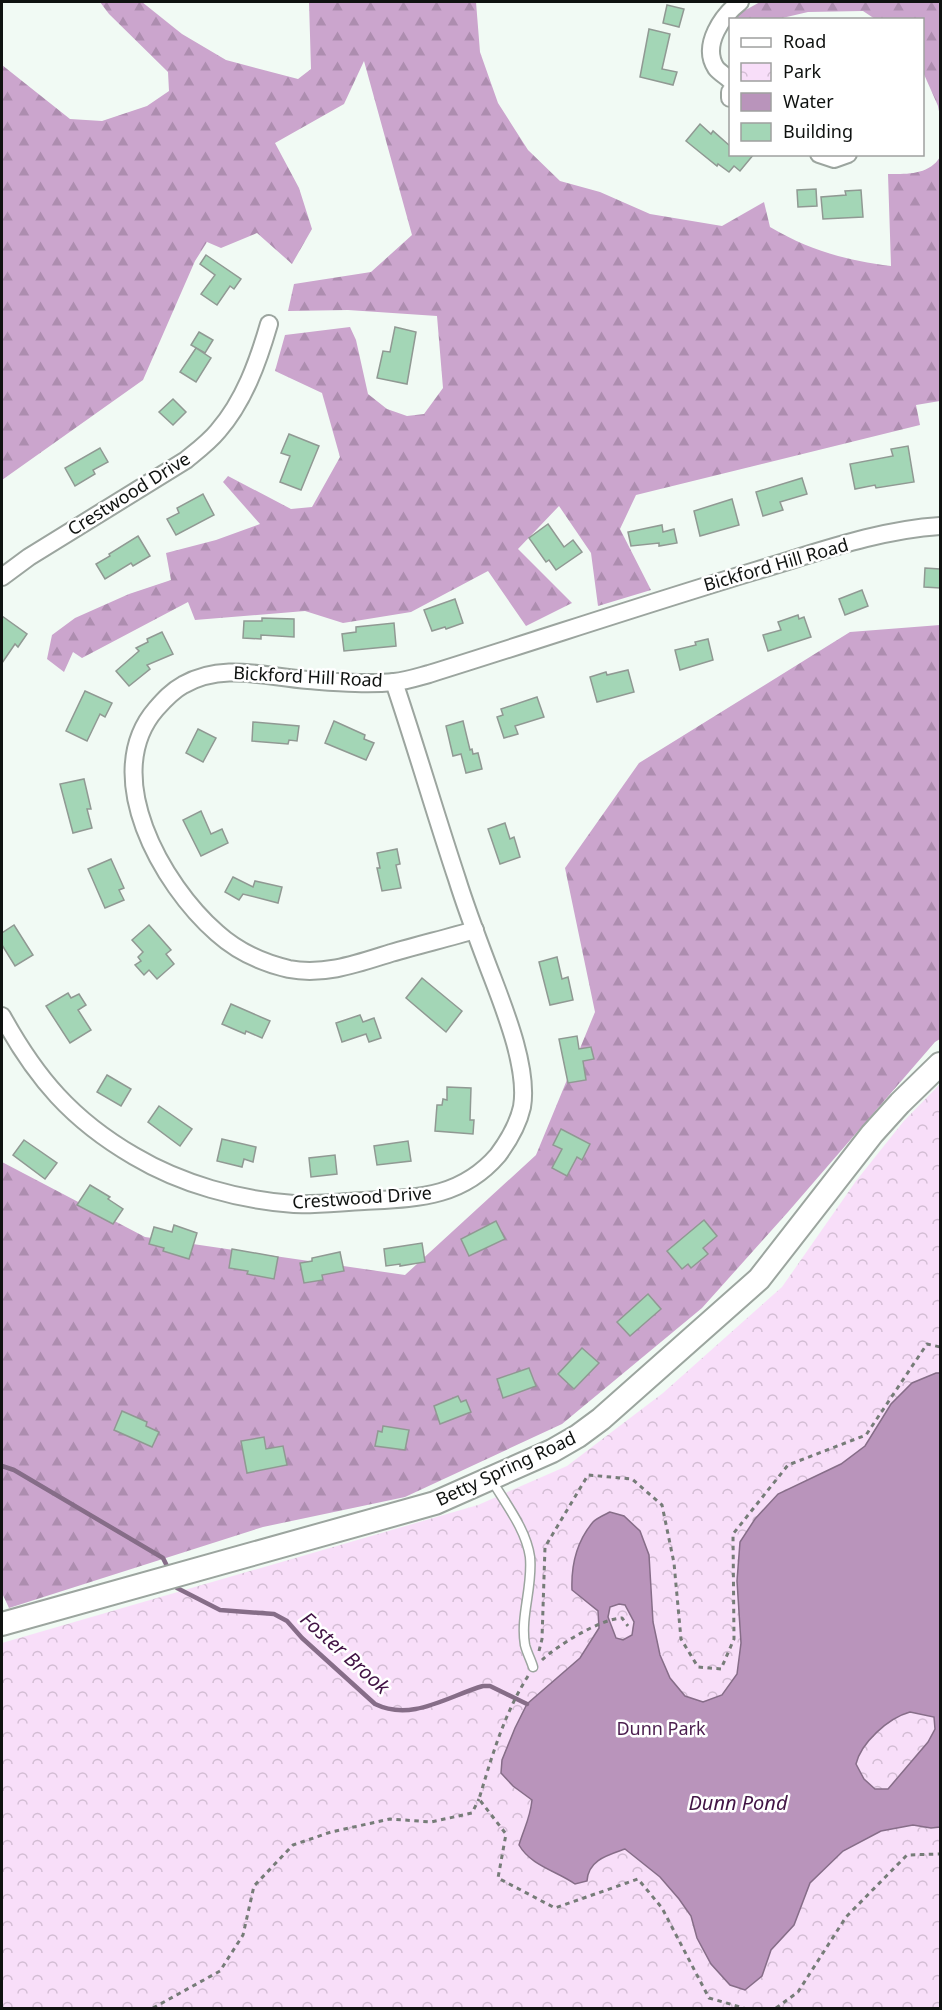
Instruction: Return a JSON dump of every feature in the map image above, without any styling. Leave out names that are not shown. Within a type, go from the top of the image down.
[{"type":"street","points":[[729,79],[714,63],[712,48],[720,23],[740,2]]},
{"type":"street","points":[[825,156],[834,159],[842,156]]},
{"type":"street","name":"Crestwood Drive","points":[[2,578],[29,557],[186,460],[218,432],[241,395],[257,362],[269,324]]},
{"type":"street","name":"Bickford Hill Road","points":[[475,930],[351,965],[324,970],[300,970],[267,962],[244,952],[226,940],[194,909],[165,868],[147,833],[139,810],[133,773],[138,740],[153,712],[182,685],[208,675],[236,672],[304,680],[394,682],[429,674],[835,547],[896,531],[940,526]]},
{"type":"street","name":"Crestwood Drive","points":[[2,1016],[21,1051],[58,1098],[79,1118],[105,1138],[160,1170],[211,1188],[241,1196],[295,1204],[420,1197],[455,1188],[483,1170],[506,1145],[522,1107],[524,1093],[518,1056],[504,1008],[475,930],[394,682]]},
{"type":"street","name":"Betty Spring Road","points":[[2,1624],[417,1509],[450,1497],[552,1451],[591,1428],[751,1287],[872,1134],[940,1064]]},
{"type":"lane","points":[[491,1478],[519,1526],[529,1555],[531,1582],[526,1612],[525,1647],[533,1667]]},
{"type":"path","points":[[153,2008],[220,1971],[243,1935],[254,1887],[293,1845],[331,1832],[390,1819],[431,1822],[472,1813],[479,1799],[503,1724],[533,1667],[542,1639],[545,1547],[588,1474],[632,1479],[662,1505],[675,1563],[681,1639],[698,1667],[721,1670],[734,1639],[733,1534],[788,1465],[866,1435],[927,1344],[940,1347]]},
{"type":"path","points":[[533,1667],[556,1647],[599,1625],[622,1618],[628,1626]]},
{"type":"path","points":[[479,1799],[506,1834],[498,1878],[555,1908],[638,1879],[662,1908],[709,1998],[744,2008]]},
{"type":"path","points":[[776,2008],[798,1992],[846,1917],[907,1856],[940,1854]]},
{"type":"green space","points":[[100,2],[142,2],[182,34],[226,60],[298,79],[311,69],[309,2],[476,2],[480,52],[498,103],[528,150],[560,181],[600,192],[650,214],[722,226],[764,202],[770,227],[814,248],[858,261],[891,266],[888,174],[924,170],[940,157],[940,401],[916,405],[920,425],[636,495],[620,529],[651,590],[598,606],[591,553],[559,506],[518,549],[572,603],[526,626],[488,571],[411,612],[343,623],[305,611],[195,620],[188,602],[82,658],[73,652],[64,672],[47,659],[52,635],[75,618],[129,594],[171,580],[166,553],[216,540],[260,524],[223,482],[228,476],[291,509],[312,507],[340,457],[322,393],[275,371],[285,335],[350,327],[356,340],[368,394],[387,409],[407,416],[424,414],[443,388],[437,316],[348,310],[288,311],[294,284],[371,272],[412,235],[364,61],[344,104],[275,143],[299,188],[312,229],[292,264],[257,233],[221,248],[207,242],[195,261],[143,380],[2,480],[2,65],[70,119],[102,121],[147,106],[169,91],[168,72],[109,14]]},
{"type":"green space","points":[[760,2],[940,2],[940,117],[938,106],[924,74],[924,18],[874,18],[863,11],[808,12],[782,18],[736,18]]},
{"type":"green space","points":[[940,625],[940,1039],[702,1308],[562,1424],[405,1497],[263,1527],[9,1608],[2,1593],[2,1162],[145,1237],[405,1275],[536,1155],[595,1012],[565,868],[639,763],[850,632]]},
{"type":"green space","name":"Dunn Park","points":[[940,1084],[940,2008],[2,2008],[2,1643],[478,1505],[567,1466],[663,1393],[782,1287],[856,1181],[903,1122]]},
{"type":"water","name":"Dunn Pond","points":[[940,1373],[940,1827],[913,1825],[881,1831],[843,1851],[810,1883],[794,1925],[771,1950],[762,1976],[745,1990],[730,1985],[711,1964],[697,1938],[691,1916],[679,1899],[660,1877],[625,1849],[600,1859],[591,1868],[587,1881],[575,1884],[530,1858],[519,1845],[532,1800],[513,1786],[501,1773],[502,1760],[527,1704],[580,1658],[599,1628],[598,1611],[572,1590],[576,1554],[587,1529],[593,1522],[610,1512],[624,1516],[640,1531],[649,1555],[653,1622],[660,1655],[670,1678],[685,1696],[703,1702],[722,1695],[737,1674],[741,1643],[737,1581],[740,1542],[755,1519],[778,1494],[841,1464],[865,1446],[891,1404],[912,1383]],"holes":[[[625,1605],[634,1622],[632,1635],[623,1640],[616,1638],[608,1617],[610,1607]],[[910,1712],[934,1717],[935,1729],[928,1742],[888,1789],[875,1789],[864,1779],[856,1764],[859,1756],[877,1732],[893,1720]]]},
{"type":"building","points":[[667,5],[684,9],[679,27],[663,23]]},
{"type":"building","points":[[649,29],[670,34],[662,69],[677,72],[673,85],[640,77]]},
{"type":"building","points":[[700,124],[711,134],[713,131],[729,145],[729,156],[752,156],[740,171],[734,166],[729,172],[718,164],[717,166],[686,141]]},
{"type":"building","points":[[816,189],[817,206],[798,207],[797,190]]},
{"type":"building","points":[[861,190],[863,217],[823,219],[821,197],[846,195],[845,191]]},
{"type":"building","points":[[206,255],[241,279],[234,289],[230,286],[217,305],[201,294],[215,275],[200,264]]},
{"type":"building","points":[[395,327],[416,332],[407,384],[377,378],[383,351],[390,352]]},
{"type":"building","points":[[199,332],[213,340],[205,353],[191,345]]},
{"type":"building","points":[[196,348],[211,358],[196,382],[180,372]]},
{"type":"building","points":[[173,399],[186,412],[173,425],[159,412]]},
{"type":"building","points":[[289,434],[319,446],[301,490],[280,482],[290,456],[281,453]]},
{"type":"building","points":[[908,446],[914,482],[855,489],[850,464],[893,456],[891,449]]},
{"type":"building","points":[[100,448],[108,462],[93,470],[95,474],[75,486],[65,468]]},
{"type":"building","points":[[802,478],[807,494],[780,502],[783,510],[763,516],[756,492]]},
{"type":"building","points":[[203,494],[214,515],[176,535],[167,519],[179,513],[177,508]]},
{"type":"building","points":[[732,499],[739,525],[700,536],[694,511]]},
{"type":"building","points":[[548,524],[564,547],[573,540],[582,552],[556,570],[549,560],[546,562],[529,538]]},
{"type":"building","points":[[662,525],[663,532],[674,529],[677,543],[659,546],[659,543],[631,546],[628,532]]},
{"type":"building","points":[[138,536],[150,556],[133,566],[131,563],[105,579],[96,564]]},
{"type":"building","points":[[925,568],[940,569],[940,588],[924,587]]},
{"type":"building","points":[[862,590],[868,606],[845,615],[839,599]]},
{"type":"building","points":[[455,599],[463,623],[432,631],[424,610]]},
{"type":"building","points":[[798,615],[799,619],[804,617],[811,637],[768,651],[763,635],[781,630],[778,622]]},
{"type":"building","points":[[2,616],[27,634],[18,647],[15,644],[2,663]]},
{"type":"building","points":[[262,618],[294,619],[294,637],[261,635],[261,639],[243,638],[244,621],[262,621]]},
{"type":"building","points":[[394,623],[396,646],[344,651],[342,634],[356,632],[356,627]]},
{"type":"building","points":[[162,632],[173,654],[147,665],[150,669],[129,686],[116,671],[139,651],[136,648],[148,642],[147,639]]},
{"type":"building","points":[[708,639],[713,660],[680,670],[675,650],[696,645],[695,642]]},
{"type":"building","points":[[628,670],[634,692],[597,702],[590,677],[606,672],[607,675]]},
{"type":"building","points":[[85,691],[112,703],[105,717],[100,714],[87,741],[66,731]]},
{"type":"building","points":[[537,697],[544,717],[515,726],[518,734],[504,738],[497,717],[503,715],[501,709]]},
{"type":"building","points":[[334,721],[365,735],[364,739],[374,743],[366,760],[325,743]]},
{"type":"building","points":[[463,721],[470,750],[472,749],[473,754],[478,753],[482,769],[466,773],[461,754],[453,756],[446,726]]},
{"type":"building","points":[[253,722],[299,726],[297,741],[289,740],[288,744],[252,741]]},
{"type":"building","points":[[198,729],[216,738],[203,762],[186,753]]},
{"type":"building","points":[[84,779],[91,809],[87,809],[92,828],[73,833],[60,784]]},
{"type":"building","points":[[201,811],[211,834],[222,829],[228,843],[201,856],[183,820]]},
{"type":"building","points":[[505,823],[510,839],[514,837],[520,857],[500,864],[488,829]]},
{"type":"building","points":[[397,849],[400,864],[396,865],[401,888],[382,891],[377,868],[380,868],[377,853]]},
{"type":"building","points":[[111,859],[124,888],[119,890],[124,900],[105,908],[88,869]]},
{"type":"building","points":[[233,877],[253,887],[255,881],[282,887],[278,903],[243,894],[239,900],[225,892]]},
{"type":"building","points":[[14,925],[33,955],[15,966],[2,945],[2,933]]},
{"type":"building","points":[[149,925],[171,950],[166,954],[174,964],[157,979],[149,970],[144,975],[135,965],[141,961],[138,957],[143,952],[132,940]]},
{"type":"building","points":[[557,957],[562,979],[568,977],[573,1000],[550,1005],[539,962]]},
{"type":"building","points":[[422,978],[462,1011],[446,1032],[406,998]]},
{"type":"building","points":[[68,993],[71,998],[79,994],[86,1005],[78,1010],[91,1030],[70,1043],[46,1006]]},
{"type":"building","points":[[231,1004],[270,1021],[262,1038],[246,1031],[245,1034],[222,1024]]},
{"type":"building","points":[[360,1015],[363,1022],[374,1018],[381,1038],[369,1042],[366,1034],[342,1042],[336,1023]]},
{"type":"building","points":[[577,1036],[579,1049],[591,1047],[594,1059],[583,1061],[586,1080],[568,1083],[559,1039]]},
{"type":"building","points":[[107,1075],[131,1089],[121,1106],[97,1092]]},
{"type":"building","points":[[447,1087],[471,1088],[470,1120],[474,1120],[473,1134],[435,1131],[437,1105],[442,1105],[443,1099],[447,1100]]},
{"type":"building","points":[[159,1106],[192,1129],[180,1146],[148,1122]]},
{"type":"building","points":[[561,1129],[590,1144],[582,1160],[577,1157],[567,1176],[552,1168],[562,1149],[553,1145]]},
{"type":"building","points":[[222,1139],[256,1147],[253,1162],[244,1159],[242,1167],[217,1161]]},
{"type":"building","points":[[24,1140],[57,1163],[45,1179],[13,1155]]},
{"type":"building","points":[[408,1141],[411,1161],[377,1165],[374,1146]]},
{"type":"building","points":[[335,1155],[337,1174],[311,1177],[309,1158]]},
{"type":"building","points":[[90,1185],[110,1197],[108,1199],[123,1209],[113,1224],[77,1205]]},
{"type":"building","points":[[704,1220],[717,1236],[703,1248],[708,1254],[691,1268],[688,1264],[682,1269],[667,1251]]},
{"type":"building","points":[[496,1221],[505,1239],[469,1256],[461,1239]]},
{"type":"building","points":[[174,1225],[197,1233],[189,1259],[149,1244],[154,1227],[172,1232]]},
{"type":"building","points":[[422,1243],[425,1262],[386,1266],[384,1249]]},
{"type":"building","points":[[232,1249],[278,1257],[274,1279],[229,1268]]},
{"type":"building","points":[[340,1252],[344,1271],[322,1275],[323,1280],[304,1283],[300,1263]]},
{"type":"building","points":[[648,1294],[661,1309],[630,1336],[617,1322]]},
{"type":"building","points":[[582,1348],[599,1363],[574,1389],[558,1374]]},
{"type":"building","points":[[529,1368],[536,1386],[503,1398],[497,1379]]},
{"type":"building","points":[[458,1396],[461,1402],[466,1400],[471,1412],[440,1424],[434,1406]]},
{"type":"building","points":[[122,1411],[147,1422],[146,1426],[159,1432],[152,1447],[114,1430]]},
{"type":"building","points":[[383,1426],[409,1430],[405,1450],[375,1446],[378,1431],[382,1432]]},
{"type":"building","points":[[264,1437],[266,1449],[283,1446],[287,1465],[247,1473],[241,1441]]},
{"type":"waterway","name":"Foster Brook","points":[[2,1466],[14,1470],[163,1558],[168,1568]]},
{"type":"waterway","name":"Foster Brook","points":[[177,1588],[220,1610],[274,1614],[287,1621],[302,1638],[375,1704],[389,1709],[403,1710],[430,1706],[483,1686],[490,1686],[527,1704]]}]
